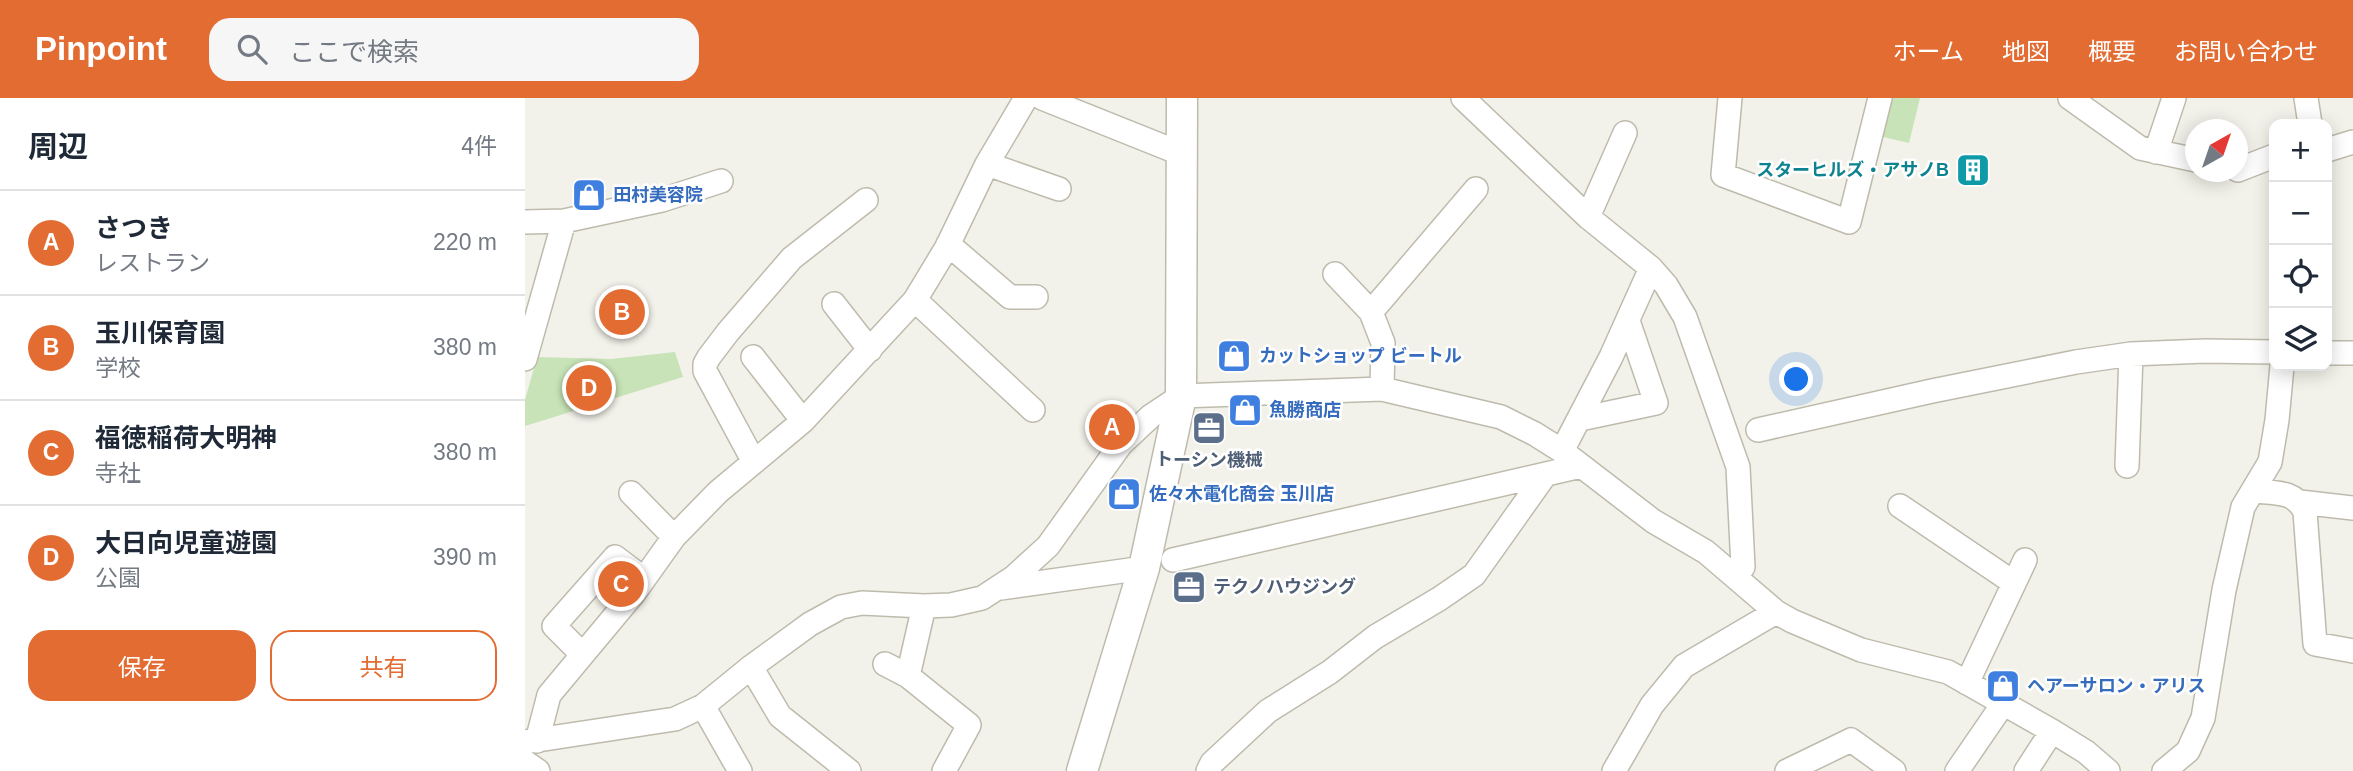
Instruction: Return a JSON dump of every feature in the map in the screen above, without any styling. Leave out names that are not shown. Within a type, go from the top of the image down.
[{"type":"street","points":[[1025,98],[987,164],[948,244],[915,300],[803,421],[719,492],[674,537],[644,579],[549,695],[531,742],[675,719],[703,706],[810,624],[841,607],[862,603],[951,605],[982,598],[1014,577],[1048,546],[1121,444],[1151,416],[1181,396],[1382,389],[1501,417],[1535,434],[1562,451],[1653,521],[1706,552],[1776,612],[1861,650],[1948,672],[2086,752],[2108,771]]},
{"type":"street","points":[[1042,98],[1182,154]]},
{"type":"street","points":[[1083,771],[1144,568],[1181,396],[1182,98]]},
{"type":"street","points":[[1463,98],[1588,217],[1651,268],[1666,285],[1685,317],[1738,467],[1743,567],[1736,576]]},
{"type":"street","points":[[1730,98],[1723,175],[1849,222],[1880,98]]},
{"type":"street","points":[[2070,98],[2140,149],[2185,158]]},
{"type":"street","points":[[2156,152],[2174,98]]},
{"type":"street","points":[[2306,98],[2309,119]]},
{"type":"street","points":[[1588,217],[1625,133]]},
{"type":"street","points":[[2332,148],[2353,142]]},
{"type":"street","points":[[2248,166],[2269,158]]},
{"type":"street","points":[[987,164],[1059,189]]},
{"type":"street","points":[[525,222],[564,221],[662,200],[721,181]]},
{"type":"street","points":[[1371,312],[1476,189]]},
{"type":"street","points":[[754,462],[705,371],[705,364],[728,332],[792,258],[866,200]]},
{"type":"street","points":[[525,359],[564,221]]},
{"type":"street","points":[[948,244],[1010,297],[1036,297]]},
{"type":"street","points":[[1562,451],[1628,321],[1651,268]]},
{"type":"street","points":[[1335,274],[1371,312],[1383,343],[1382,389]]},
{"type":"street","points":[[915,300],[1033,410]]},
{"type":"street","points":[[834,304],[870,350]]},
{"type":"street","points":[[1580,419],[1656,403],[1628,321]]},
{"type":"street","points":[[1758,430],[2076,362],[2131,354],[2269,352]]},
{"type":"street","points":[[2332,353],[2353,354]]},
{"type":"street","points":[[2127,466],[2131,354]]},
{"type":"street","points":[[753,357],[803,421]]},
{"type":"street","points":[[2164,771],[2188,751],[2203,718],[2243,507],[2270,462],[2282,371]]},
{"type":"street","points":[[1173,560],[1581,466]]},
{"type":"street","points":[[1208,771],[1212,763],[1268,711],[1329,672],[1375,637],[1439,599],[1473,575],[1545,475]]},
{"type":"street","points":[[2253,491],[2292,495],[2300,502],[2305,512],[2315,644],[2353,651]]},
{"type":"street","points":[[631,494],[674,537]]},
{"type":"street","points":[[2300,502],[2353,508]]},
{"type":"street","points":[[1900,506],[2014,583]]},
{"type":"street","points":[[582,654],[554,626],[615,557],[644,579]]},
{"type":"street","points":[[1967,683],[2025,560]]},
{"type":"street","points":[[997,588],[1144,568]]},
{"type":"street","points":[[908,676],[924,606]]},
{"type":"street","points":[[1614,771],[1652,705],[1684,666],[1776,612]]},
{"type":"street","points":[[885,664],[908,676],[969,725],[944,771]]},
{"type":"street","points":[[751,667],[780,716],[849,771]]},
{"type":"street","points":[[1957,771],[2003,704]]},
{"type":"street","points":[[703,706],[740,771]]},
{"type":"street","points":[[2026,771],[2052,731]]},
{"type":"street","points":[[1787,771],[1851,740],[1894,771]]},
{"type":"street","points":[[525,762],[538,771]]},
{"type":"green space","points":[[1893,98],[1920,98],[1909,143],[1879,136],[1886,105]]},
{"type":"green space","points":[[675,352],[683,377],[525,426],[525,400],[537,357],[611,359]]},
{"type":"place","name":"スターヒルズ・アサノB","points":[[1973,170]]},
{"type":"place","name":"田村美容院","points":[[589,195]]},
{"type":"place","name":"玉川保育園","points":[[622,312]]},
{"type":"place","name":"カットショップ ビートル","points":[[1234,356]]},
{"type":"place","name":"大日向児童遊園","points":[[589,388]]},
{"type":"place","name":"魚勝商店","points":[[1245,410]]},
{"type":"place","name":"さつき","points":[[1112,427]]},
{"type":"place","name":"トーシン機械","points":[[1209,428]]},
{"type":"place","name":"佐々木電化商会 玉川店","points":[[1124,494]]},
{"type":"place","name":"福徳稲荷大明神","points":[[621,584]]},
{"type":"place","name":"テクノハウジング","points":[[1189,587]]},
{"type":"place","name":"ヘアーサロン・アリス","points":[[2003,686]]}]
